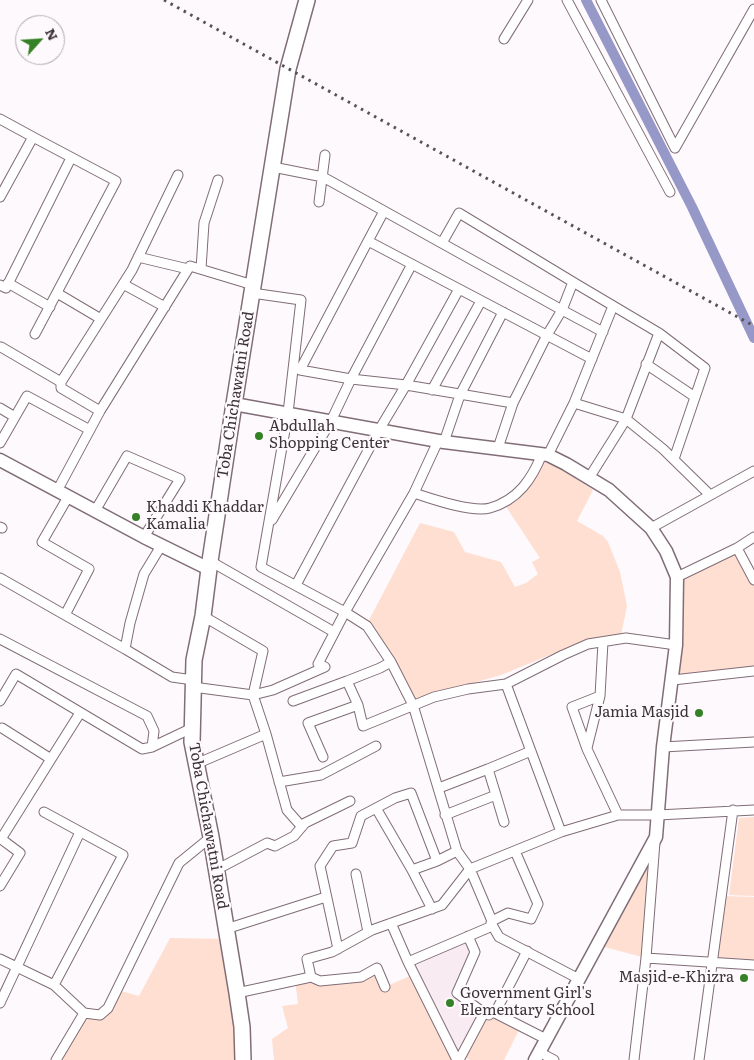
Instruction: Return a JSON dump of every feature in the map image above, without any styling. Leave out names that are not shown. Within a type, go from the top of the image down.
[{"type":"main road","name":"Toba Chichawatni Road","points":[[243,1060],[242,1026],[237,993],[211,837],[192,742],[194,660],[204,616],[209,565],[288,69],[307,0]]},
{"type":"street","points":[[504,39],[528,0]]},
{"type":"street","points":[[567,0],[670,192]]},
{"type":"street","points":[[601,0],[675,148],[754,10]]},
{"type":"street","points":[[0,119],[116,181],[35,334]]},
{"type":"street","points":[[0,197],[33,137]]},
{"type":"street","points":[[320,202],[325,155]]},
{"type":"street","points":[[50,307],[4,284],[71,158]]},
{"type":"street","points":[[273,167],[323,177],[603,332]]},
{"type":"street","points":[[100,411],[61,388],[61,382],[123,284],[178,175]]},
{"type":"street","points":[[201,269],[204,222],[218,180]]},
{"type":"street","points":[[296,370],[384,211]]},
{"type":"street","points":[[442,243],[459,213],[659,333],[705,368],[674,459]]},
{"type":"street","points":[[368,241],[592,359]]},
{"type":"street","points":[[138,257],[188,270]]},
{"type":"street","points":[[269,524],[331,421],[351,378],[412,264]]},
{"type":"street","points":[[65,615],[89,569],[42,542],[100,411],[190,266],[252,289],[301,300],[296,370],[261,567],[346,612],[367,626],[391,662],[413,705],[457,851],[470,869],[499,937],[579,979]]},
{"type":"street","points":[[498,448],[512,403],[562,310],[573,282]]},
{"type":"street","points":[[123,284],[165,307]]},
{"type":"street","points":[[296,585],[379,430],[459,289]]},
{"type":"street","points":[[57,293],[101,319]]},
{"type":"street","points":[[432,390],[481,300]]},
{"type":"street","points":[[414,493],[464,507],[490,508],[509,499],[527,484],[574,402],[613,306]]},
{"type":"street","points":[[0,578],[172,677],[193,684],[253,695],[273,690],[325,667],[318,664],[334,632],[441,442],[460,395],[503,312]]},
{"type":"street","points":[[589,478],[626,419],[659,333]]},
{"type":"street","points":[[1,347],[61,382]]},
{"type":"street","points":[[646,364],[695,396]]},
{"type":"street","points":[[296,370],[406,385],[512,403]]},
{"type":"street","points":[[0,443],[27,396],[90,430]]},
{"type":"street","points":[[574,402],[626,419],[674,459],[709,494]]},
{"type":"street","points":[[234,404],[441,442],[545,454],[609,490],[652,528],[666,551],[677,577],[676,645],[663,747],[646,958],[634,1060]]},
{"type":"street","points":[[0,408],[15,417]]},
{"type":"street","points":[[95,511],[127,456],[180,479],[144,537]]},
{"type":"street","points":[[0,460],[161,546],[209,565],[334,632]]},
{"type":"street","points":[[652,528],[709,494],[754,471]]},
{"type":"street","points":[[677,577],[737,548],[754,537]]},
{"type":"street","points":[[125,649],[130,623],[144,574],[161,546]]},
{"type":"street","points":[[737,548],[754,580]]},
{"type":"street","points":[[204,616],[262,651],[253,695],[266,734],[286,810],[302,827]]},
{"type":"street","points":[[347,681],[358,705],[363,726],[434,697],[468,688],[506,684],[588,644],[626,638],[676,645]]},
{"type":"street","points":[[0,639],[147,716],[154,731],[152,747]]},
{"type":"street","points":[[586,749],[600,696],[603,642]]},
{"type":"street","points":[[294,701],[391,662]]},
{"type":"street","points":[[673,680],[754,671]]},
{"type":"street","points":[[0,701],[16,674],[142,749],[152,747],[192,728]]},
{"type":"street","points":[[506,684],[561,832]]},
{"type":"street","points":[[600,696],[572,707],[586,749],[618,816]]},
{"type":"street","points":[[323,757],[308,723],[358,705]]},
{"type":"street","points":[[0,886],[20,853],[1,838],[80,712]]},
{"type":"street","points":[[1,729],[51,759]]},
{"type":"street","points":[[196,764],[266,734]]},
{"type":"street","points":[[663,747],[754,742]]},
{"type":"street","points":[[279,782],[321,775],[376,746]]},
{"type":"street","points":[[438,788],[531,751]]},
{"type":"street","points":[[488,769],[504,822]]},
{"type":"street","points":[[338,949],[320,866],[333,846],[352,844],[361,816],[394,798],[411,793],[437,861]]},
{"type":"street","points":[[445,815],[496,795]]},
{"type":"street","points":[[216,870],[267,844],[275,846],[294,836],[305,823],[350,801]]},
{"type":"street","points":[[376,808],[432,909]]},
{"type":"street","points":[[699,1060],[733,810]]},
{"type":"street","points":[[311,977],[307,959],[332,952],[368,932],[442,905],[470,869],[561,832],[618,816],[754,810]]},
{"type":"street","points":[[44,812],[122,854],[54,985]]},
{"type":"street","points":[[0,1003],[80,832]]},
{"type":"street","points":[[0,959],[54,985],[84,1013],[100,1015],[108,1008],[179,863],[211,837]]},
{"type":"street","points":[[554,1060],[537,1056],[656,837]]},
{"type":"street","points":[[408,962],[490,927],[491,922],[508,913],[531,919],[538,904],[515,850]]},
{"type":"street","points":[[412,870],[457,851]]},
{"type":"street","points":[[356,874],[368,932]]},
{"type":"street","points":[[226,929],[326,897]]},
{"type":"street","points":[[392,923],[408,962],[458,1060]]},
{"type":"street","points":[[468,936],[475,952],[458,993],[492,1017],[527,951]]},
{"type":"street","points":[[646,958],[754,965]]},
{"type":"street","points":[[237,993],[311,977],[320,981],[361,977],[377,968],[385,988]]},
{"type":"street","points":[[458,1060],[484,1012]]},
{"type":"street","points":[[56,1060],[84,1013]]},
{"type":"street","points":[[495,1013],[546,1039]]},
{"type":"shaded area","points":[[543,462],[560,468],[593,490],[577,521],[603,536],[608,542],[620,572],[627,606],[621,635],[587,640],[501,675],[414,700],[393,657],[368,622],[420,523],[454,532],[465,552],[501,562],[515,587],[526,583],[538,574],[532,562],[540,558],[505,505]]},
{"type":"shaded area","points":[[735,549],[754,583],[754,671],[673,680],[677,577]]},
{"type":"shaded area","points":[[754,817],[754,896],[729,895],[739,818]]},
{"type":"shaded area","points":[[656,837],[646,958],[597,945]]},
{"type":"shaded area","points":[[723,896],[754,897],[754,964],[714,961]]},
{"type":"shaded area","name":"Government Girl's Elementary School","points":[[468,936],[475,952],[458,993],[484,1013],[457,1060],[408,962]]},
{"type":"shaded area","points":[[170,938],[228,939],[243,1060],[56,1060],[84,1013],[100,1015],[117,990],[139,996]]},
{"type":"shaded area","points":[[377,968],[385,987],[414,974],[457,1060],[274,1060],[272,1039],[288,1028],[282,1006],[298,1004],[295,980],[361,977]]},
{"type":"shaded area","points":[[484,1013],[495,1013],[521,1026],[504,1060],[470,1060],[461,1055]]},
{"type":"waterway","points":[[586,0],[692,207],[754,338]]},
{"type":"railway","points":[[164,0],[754,326]]},
{"type":"place","name":"Abdullah Shopping Center","points":[[259,436]]},
{"type":"place","name":"Khaddi Khaddar Kamalia","points":[[136,517]]},
{"type":"place","name":"Jamia Masjid","points":[[699,713]]},
{"type":"place","name":"Masjid-e-Khizra","points":[[744,978]]},
{"type":"place","name":"Government Girl's Elementary School","points":[[450,1003]]}]
